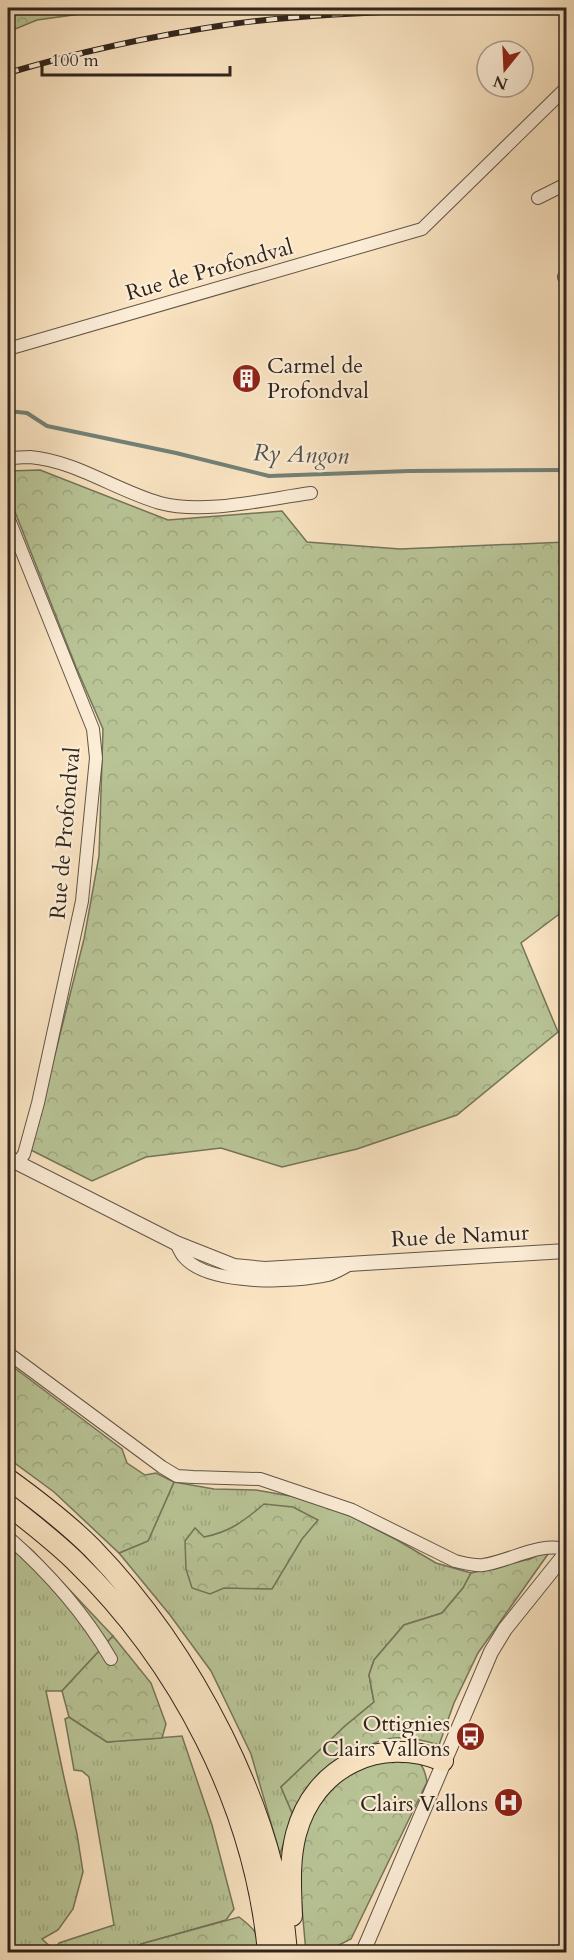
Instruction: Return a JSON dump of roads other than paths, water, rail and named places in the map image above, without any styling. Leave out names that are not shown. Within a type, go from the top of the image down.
[{"type":"highway","points":[[8,1479],[55,1515],[92,1549],[136,1601],[157,1642],[225,1740],[248,1792],[277,1887],[286,1932],[287,1953]]},
{"type":"highway","points":[[8,1505],[74,1560],[124,1615],[157,1642]]},
{"type":"highway","points":[[170,1662],[186,1703],[209,1747],[245,1840],[267,1943]]},
{"type":"highway","points":[[286,1932],[292,1916],[291,1859],[296,1833],[308,1804],[328,1779],[345,1766],[364,1757],[385,1752],[406,1751],[443,1761]]},
{"type":"street","name":"Rue de Profondval","points":[[8,349],[422,229],[567,88]]},
{"type":"street","points":[[538,198],[567,184]]},
{"type":"street","points":[[8,458],[31,457],[57,463],[141,497],[162,504],[184,507],[212,507],[311,494]]},
{"type":"street","name":"Rue de Profondval","points":[[8,517],[93,729],[96,758],[85,872],[76,933],[38,1103],[24,1154],[13,1160]]},
{"type":"street","name":"Rue de Namur","points":[[13,1160],[176,1243],[234,1266],[265,1269],[567,1251]]},
{"type":"street","points":[[8,1353],[177,1476],[260,1479],[352,1510],[455,1561],[470,1564],[483,1565],[540,1549],[557,1547],[567,1551],[505,1629],[491,1652],[363,1953]]},
{"type":"street","points":[[8,1537],[69,1596],[92,1627],[111,1659]]},
{"type":"waterway","name":"Ry Angon","points":[[8,411],[27,413],[47,426],[176,453],[269,476],[409,471],[566,470]]},
{"type":"railway","points":[[8,73],[143,39],[267,20],[353,13],[566,9]]},
{"type":"place","name":"Carmel de Profondval","points":[[246,378]]},
{"type":"place","name":"Ottignies Clairs Vallons","points":[[471,1736]]},
{"type":"place","name":"Clairs Vallons","points":[[509,1803]]}]
